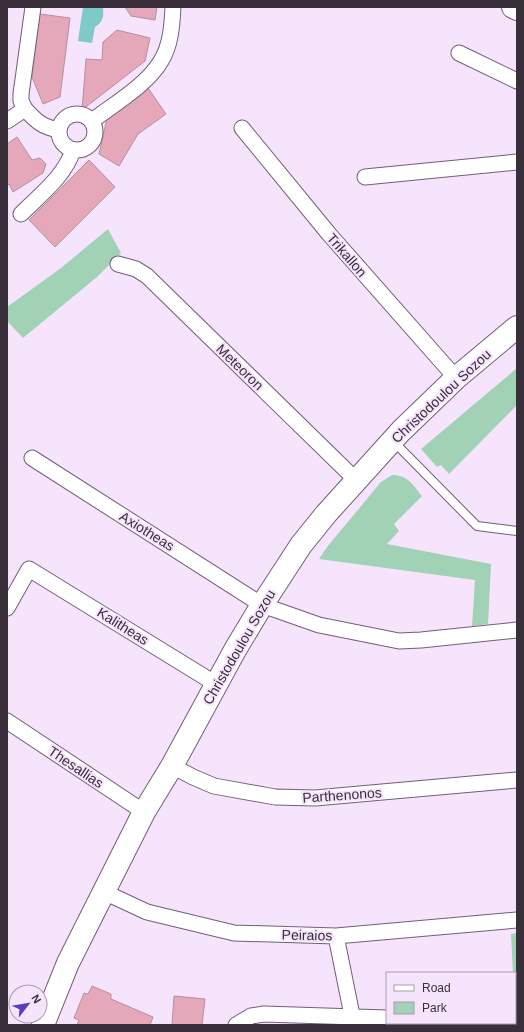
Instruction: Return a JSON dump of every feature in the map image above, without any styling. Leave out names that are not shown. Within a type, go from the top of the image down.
[{"type":"street","points":[[33,7],[21,101],[25,109],[41,124],[48,128],[59,130]]},
{"type":"street","points":[[92,121],[152,74],[162,60],[167,48],[172,26],[173,7]]},
{"type":"street","points":[[512,7],[517,9]]},
{"type":"street","points":[[459,53],[517,81]]},
{"type":"street","points":[[7,121],[25,109]]},
{"type":"street","points":[[74,114],[84,115],[92,121],[95,130],[94,140],[88,147],[78,151],[74,150],[62,143],[59,130],[66,118],[74,114]]},
{"type":"street","name":"Trikallon","points":[[242,128],[329,234],[456,378]]},
{"type":"street","points":[[21,214],[55,181],[67,166],[74,150]]},
{"type":"street","points":[[365,177],[517,162]]},
{"type":"street","name":"Meteoron","points":[[118,264],[136,269],[147,276],[356,480]]},
{"type":"street","name":"Christodoulou Sozou","points":[[43,1025],[68,963],[144,812],[172,766],[216,684],[262,605],[301,545],[326,514],[393,440],[456,378],[517,327]]},
{"type":"street","name":"Axiotheas","points":[[32,458],[262,605],[319,625],[399,641],[517,630]]},
{"type":"street","name":"Kalitheas","points":[[7,608],[29,569],[216,684]]},
{"type":"street","name":"Thesallias","points":[[7,721],[144,812]]},
{"type":"street","name":"Parthenonos","points":[[172,766],[214,786],[275,797],[315,798],[517,780]]},
{"type":"street","name":"Peiraios","points":[[104,892],[147,912],[234,933],[336,936],[517,920]]},
{"type":"street","points":[[336,936],[353,1021]]},
{"type":"street","points":[[238,1023],[252,1016],[264,1014],[353,1021],[386,1018]]},
{"type":"street","points":[[476,1024],[488,1025]]},
{"type":"lane","points":[[393,440],[477,526],[517,531]]},
{"type":"green space","points":[[108,229],[121,253],[97,277],[23,338],[7,321],[7,307],[61,268]]},
{"type":"green space","points":[[517,368],[517,405],[449,474],[441,465],[437,467],[421,449]]},
{"type":"green space","points":[[392,475],[398,475],[410,481],[422,496],[394,524],[399,531],[387,544],[491,564],[488,624],[472,626],[475,580],[319,559],[327,547],[381,482]]},
{"type":"green space","points":[[517,933],[517,1017],[516,972],[513,972],[511,934]]},
{"type":"shaded area","points":[[83,7],[103,7],[102,19],[95,27],[92,43],[78,41]]},
{"type":"building","points":[[125,7],[157,7],[155,20],[131,16]]},
{"type":"building","points":[[40,14],[70,18],[60,97],[43,104],[32,77]]},
{"type":"building","points":[[117,30],[150,38],[145,61],[82,110],[86,59],[102,60],[103,42]]},
{"type":"building","points":[[148,88],[166,114],[138,134],[119,166],[99,154],[107,118]]},
{"type":"building","points":[[17,137],[32,160],[40,158],[46,164],[43,173],[13,192],[9,184],[7,185],[7,144]]},
{"type":"building","points":[[89,160],[115,187],[55,247],[29,220]]},
{"type":"building","points":[[92,986],[111,994],[111,999],[153,1017],[150,1025],[77,1025],[79,1020],[74,1018],[84,993],[88,994]]},
{"type":"building","points":[[174,996],[205,999],[202,1025],[172,1025]]}]
